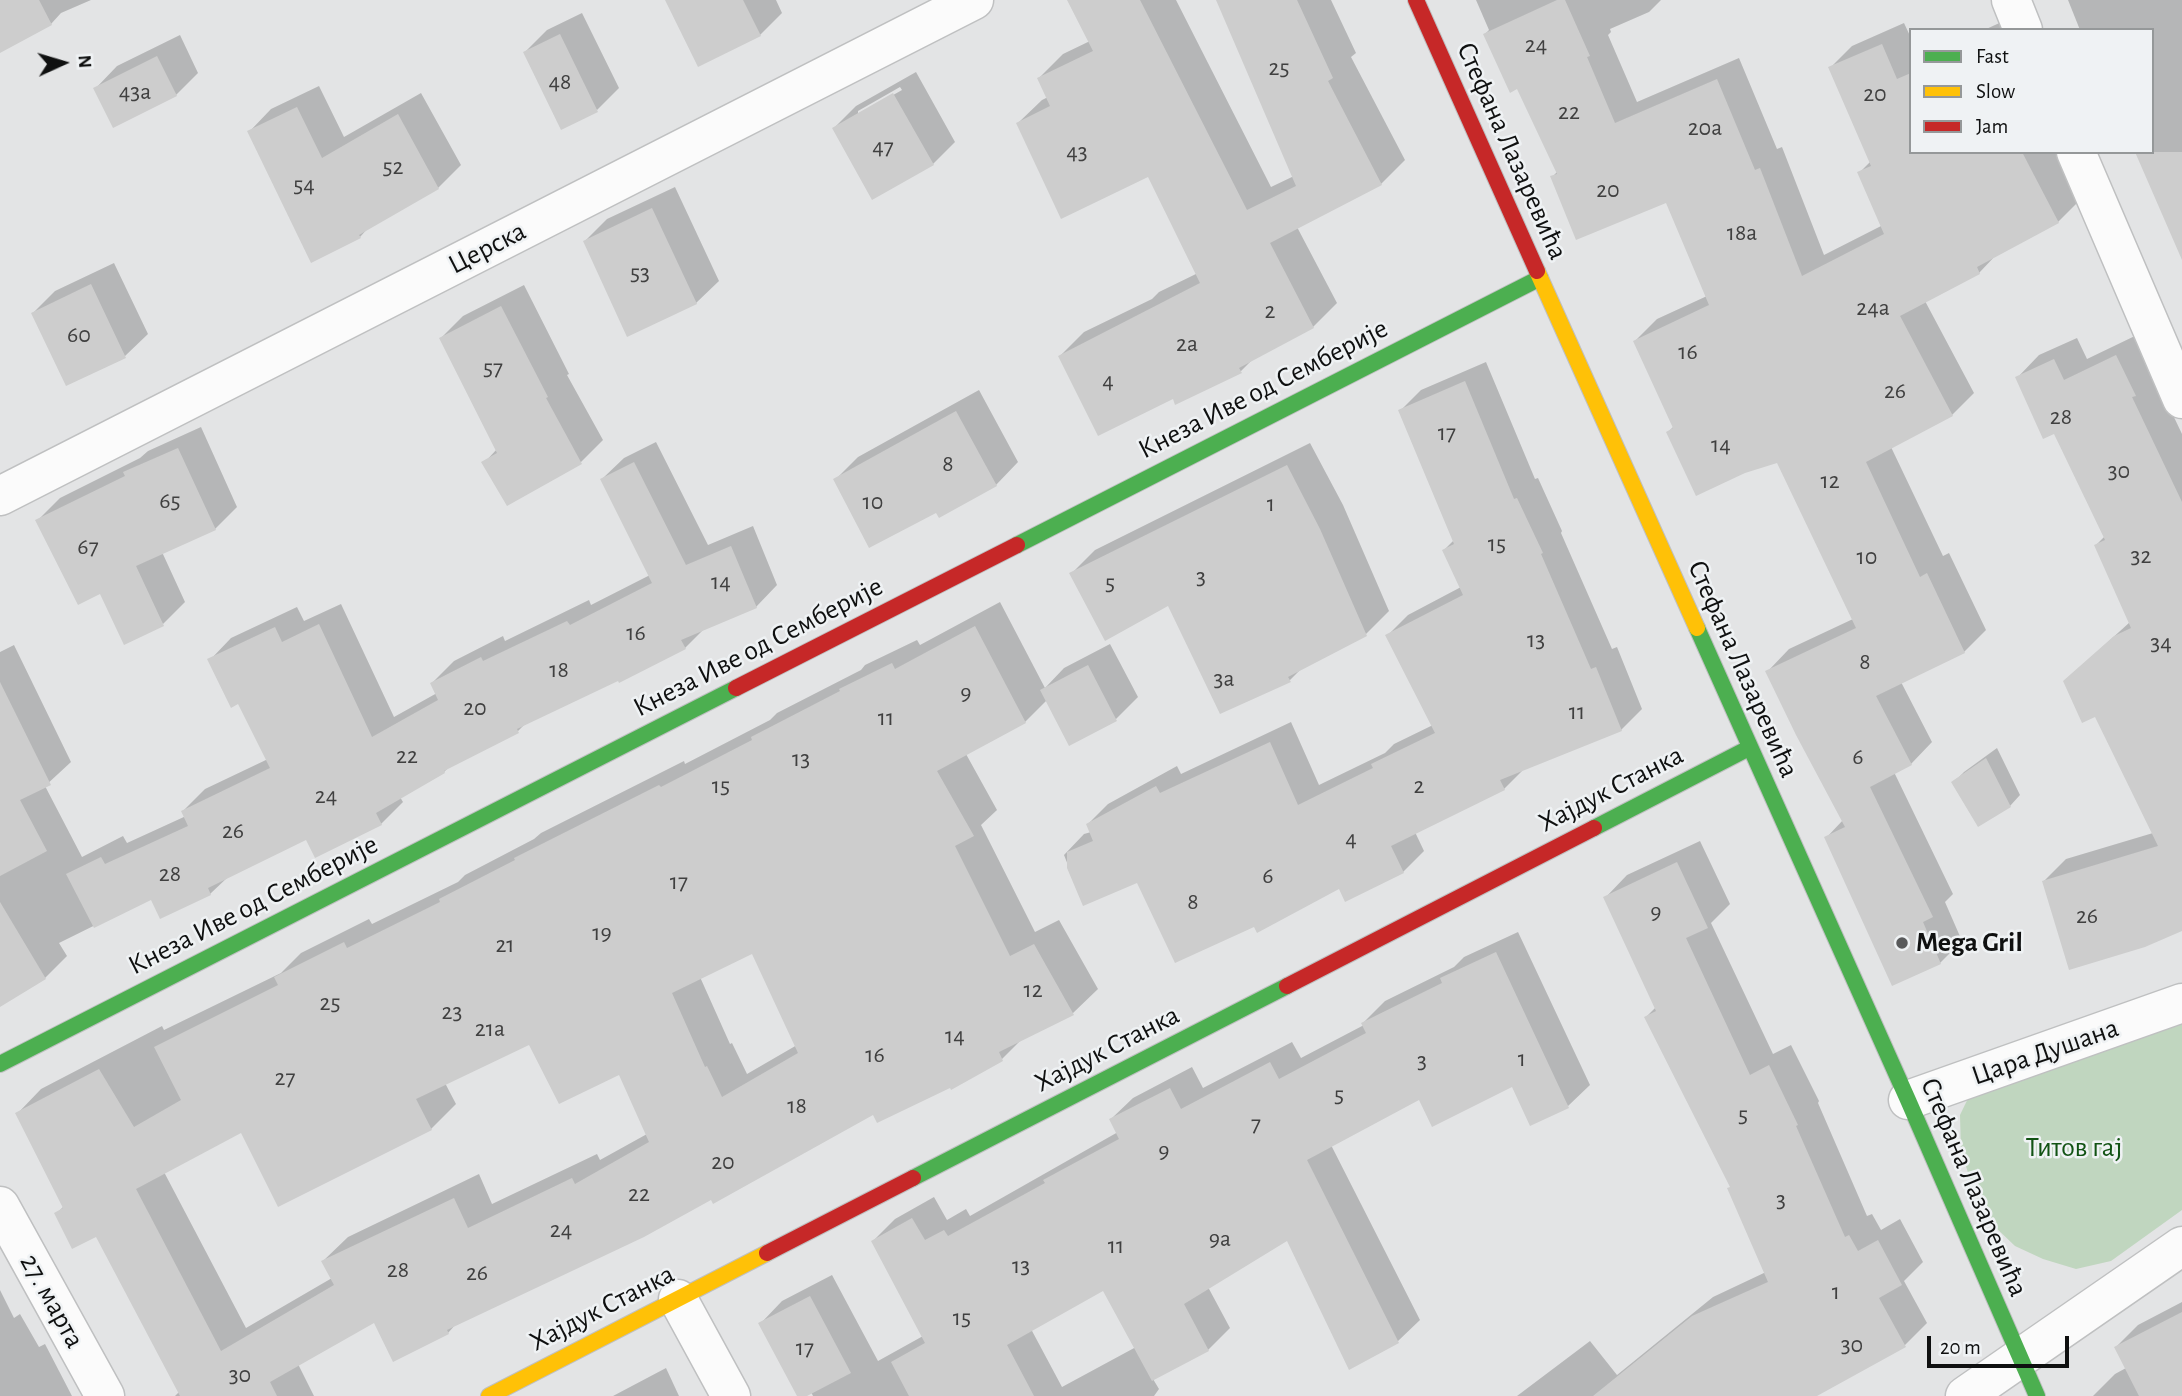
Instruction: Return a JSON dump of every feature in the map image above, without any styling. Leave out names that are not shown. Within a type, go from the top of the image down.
[{"type":"street","name":"Церска","points":[[0,496],[974,0]]},
{"type":"street","name":"Стефана Лазаревића","points":[[1416,0],[1908,1100],[2037,1396]]},
{"type":"street","points":[[2011,0],[2022,28]]},
{"type":"street","points":[[2077,154],[2182,399]]},
{"type":"street","name":"Кнеза Иве од Семберије","points":[[0,1064],[1540,278]]},
{"type":"street","name":"Хајдук Станка","points":[[489,1396],[1749,748]]},
{"type":"street","name":"Цара Душана","points":[[1908,1100],[2182,1003]]},
{"type":"street","name":"27. марта","points":[[0,1206],[105,1396]]},
{"type":"street","points":[[1965,1396],[2182,1246]]},
{"type":"street","points":[[678,1298],[730,1396]]},
{"type":"green space","name":"Титов гај","points":[[2182,1005],[2182,1210],[2111,1261],[2076,1269],[2043,1259],[2015,1246],[1993,1225],[1975,1194],[1961,1151],[1960,1115],[1987,1059]]},
{"type":"building","points":[[0,0],[39,0],[52,25],[0,53]]},
{"type":"building","points":[[665,0],[743,0],[761,36],[698,67]]},
{"type":"building","points":[[1067,0],[1140,0],[1247,210],[1296,186],[1216,0],[1297,0],[1333,78],[1328,81],[1382,185],[1270,243],[1314,328],[1239,368],[1242,373],[1175,405],[1173,399],[1098,436],[1058,356],[1200,283],[1148,177],[1061,219],[1016,123],[1050,106],[1037,78],[1093,51]]},
{"type":"building","points":[[1557,0],[1565,0],[1615,123],[1717,79],[1755,170],[1760,168],[1802,276],[1884,234],[1857,172],[1871,166],[1828,67],[1882,44],[1897,79],[1909,74],[1909,154],[2023,154],[2059,223],[1977,267],[1980,274],[1900,316],[1953,416],[1866,462],[1920,577],[1927,573],[1965,653],[1876,696],[1912,765],[1870,787],[1933,917],[1923,922],[1941,964],[1892,986],[1824,837],[1845,827],[1765,671],[1856,628],[1777,463],[1745,473],[1696,496],[1666,432],[1673,428],[1633,341],[1709,305],[1666,203],[1576,240],[1550,176],[1557,174],[1517,89],[1510,93],[1483,34]]},
{"type":"building","points":[[560,34],[598,112],[561,130],[523,52]]},
{"type":"building","points":[[157,56],[177,96],[113,128],[93,88]]},
{"type":"building","points":[[893,93],[934,165],[872,200],[832,128]]},
{"type":"building","points":[[297,107],[322,158],[398,114],[439,189],[359,235],[361,238],[311,263],[247,131]]},
{"type":"building","points":[[2182,152],[2182,260],[2136,154]]},
{"type":"building","points":[[652,208],[697,304],[627,337],[583,241]]},
{"type":"building","points":[[91,284],[126,358],[66,386],[31,313]]},
{"type":"building","points":[[501,306],[582,464],[507,506],[481,462],[497,453],[439,338]]},
{"type":"building","points":[[2116,355],[2136,396],[2132,397],[2182,502],[2182,931],[2145,947],[2069,970],[2042,881],[2158,846],[2095,717],[2082,723],[2063,681],[2114,636],[2131,628],[2094,545],[2105,540],[2054,434],[2043,439],[2015,377],[2054,359],[2064,380]]},
{"type":"building","points":[[1465,381],[1514,499],[1517,498],[1543,553],[1541,554],[1591,669],[1596,667],[1622,731],[1500,780],[1505,790],[1391,846],[1404,873],[1345,902],[1339,889],[1257,933],[1254,927],[1175,963],[1137,883],[1083,906],[1067,868],[1067,852],[1093,841],[1086,824],[1156,786],[1160,793],[1270,742],[1298,805],[1373,768],[1371,764],[1435,733],[1385,635],[1463,595],[1442,550],[1454,544],[1398,410]]},
{"type":"building","points":[[956,411],[997,486],[939,518],[936,513],[869,548],[833,479]]},
{"type":"building","points":[[178,448],[216,530],[136,566],[164,626],[124,645],[100,594],[78,605],[35,520],[125,476],[123,472]]},
{"type":"building","points":[[634,462],[686,565],[731,546],[757,608],[681,640],[686,649],[517,729],[519,733],[444,771],[445,773],[376,813],[382,825],[315,858],[306,840],[208,888],[211,895],[160,919],[151,900],[94,928],[66,874],[101,857],[105,864],[188,826],[181,811],[270,768],[238,704],[231,708],[207,659],[275,627],[282,642],[319,624],[372,737],[438,700],[430,683],[481,657],[483,661],[567,621],[570,625],[652,583],[600,479]]},
{"type":"building","points":[[1287,465],[1320,529],[1367,636],[1288,677],[1291,682],[1220,714],[1168,606],[1105,641],[1069,573]]},
{"type":"building","points":[[975,626],[1026,723],[937,771],[974,836],[955,846],[1010,956],[1034,944],[1074,1015],[999,1052],[1003,1061],[951,1090],[950,1088],[877,1123],[873,1115],[713,1204],[711,1200],[644,1237],[447,1330],[449,1334],[393,1362],[374,1323],[270,1382],[277,1396],[180,1396],[96,1237],[72,1249],[54,1213],[63,1208],[15,1113],[99,1069],[134,1127],[181,1100],[154,1047],[278,985],[274,977],[344,942],[347,948],[440,902],[439,899],[515,860],[514,858],[752,740],[751,737],[840,691],[839,689],[892,663],[895,669]],"holes":[[[752,954],[798,1053],[722,1097],[707,1066],[705,1067],[672,993]],[[529,1045],[559,1104],[619,1075],[649,1142],[575,1184],[572,1178],[468,1228],[454,1198],[321,1261],[334,1285],[221,1351],[136,1189],[241,1133],[278,1207],[432,1130],[416,1099]]]},
{"type":"building","points":[[1088,665],[1117,721],[1069,746],[1040,690]]},
{"type":"building","points":[[0,682],[51,785],[20,800],[47,851],[0,876]]},
{"type":"building","points":[[1986,758],[2011,807],[1978,827],[1951,782]]},
{"type":"building","points":[[1677,862],[1708,928],[1686,938],[1750,1075],[1769,1065],[1798,1125],[1796,1126],[1845,1237],[1849,1235],[1858,1251],[1878,1240],[1902,1285],[1879,1298],[1906,1347],[1817,1396],[1593,1396],[1692,1316],[1768,1282],[1727,1188],[1730,1187],[1644,1017],[1656,1011],[1603,897]]},
{"type":"building","points":[[0,902],[46,979],[0,1007]]},
{"type":"building","points":[[1496,952],[1569,1108],[1530,1126],[1512,1087],[1432,1127],[1419,1100],[1307,1160],[1399,1343],[1349,1370],[1287,1241],[1184,1304],[1209,1351],[1152,1381],[1103,1291],[1007,1345],[1034,1396],[909,1396],[891,1362],[925,1343],[871,1241],[912,1218],[925,1240],[944,1230],[948,1236],[1119,1139],[1109,1119],[1170,1088],[1181,1109],[1270,1062],[1279,1079],[1366,1033],[1361,1023],[1442,983],[1440,978]]},
{"type":"building","points":[[810,1296],[851,1373],[807,1396],[797,1396],[758,1323]]},
{"type":"building","points":[[2182,1312],[2182,1396],[2139,1396],[2114,1347]]},
{"type":"traffic: fast","points":[[1017,545],[1540,278]]},
{"type":"traffic: fast","points":[[1697,628],[2037,1396]]},
{"type":"traffic: fast","points":[[0,1064],[736,688]]},
{"type":"traffic: fast","points":[[1594,828],[1749,748]]},
{"type":"traffic: fast","points":[[913,1178],[1287,986]]},
{"type":"traffic: slow","points":[[1537,271],[1697,628]]},
{"type":"traffic: slow","points":[[489,1396],[767,1253]]},
{"type":"traffic: jam","points":[[1416,0],[1537,271]]},
{"type":"traffic: jam","points":[[736,688],[1017,545]]},
{"type":"traffic: jam","points":[[1287,986],[1594,828]]},
{"type":"traffic: jam","points":[[767,1253],[913,1178]]},
{"type":"place","name":"Mega Gril","points":[[1902,943]]}]
